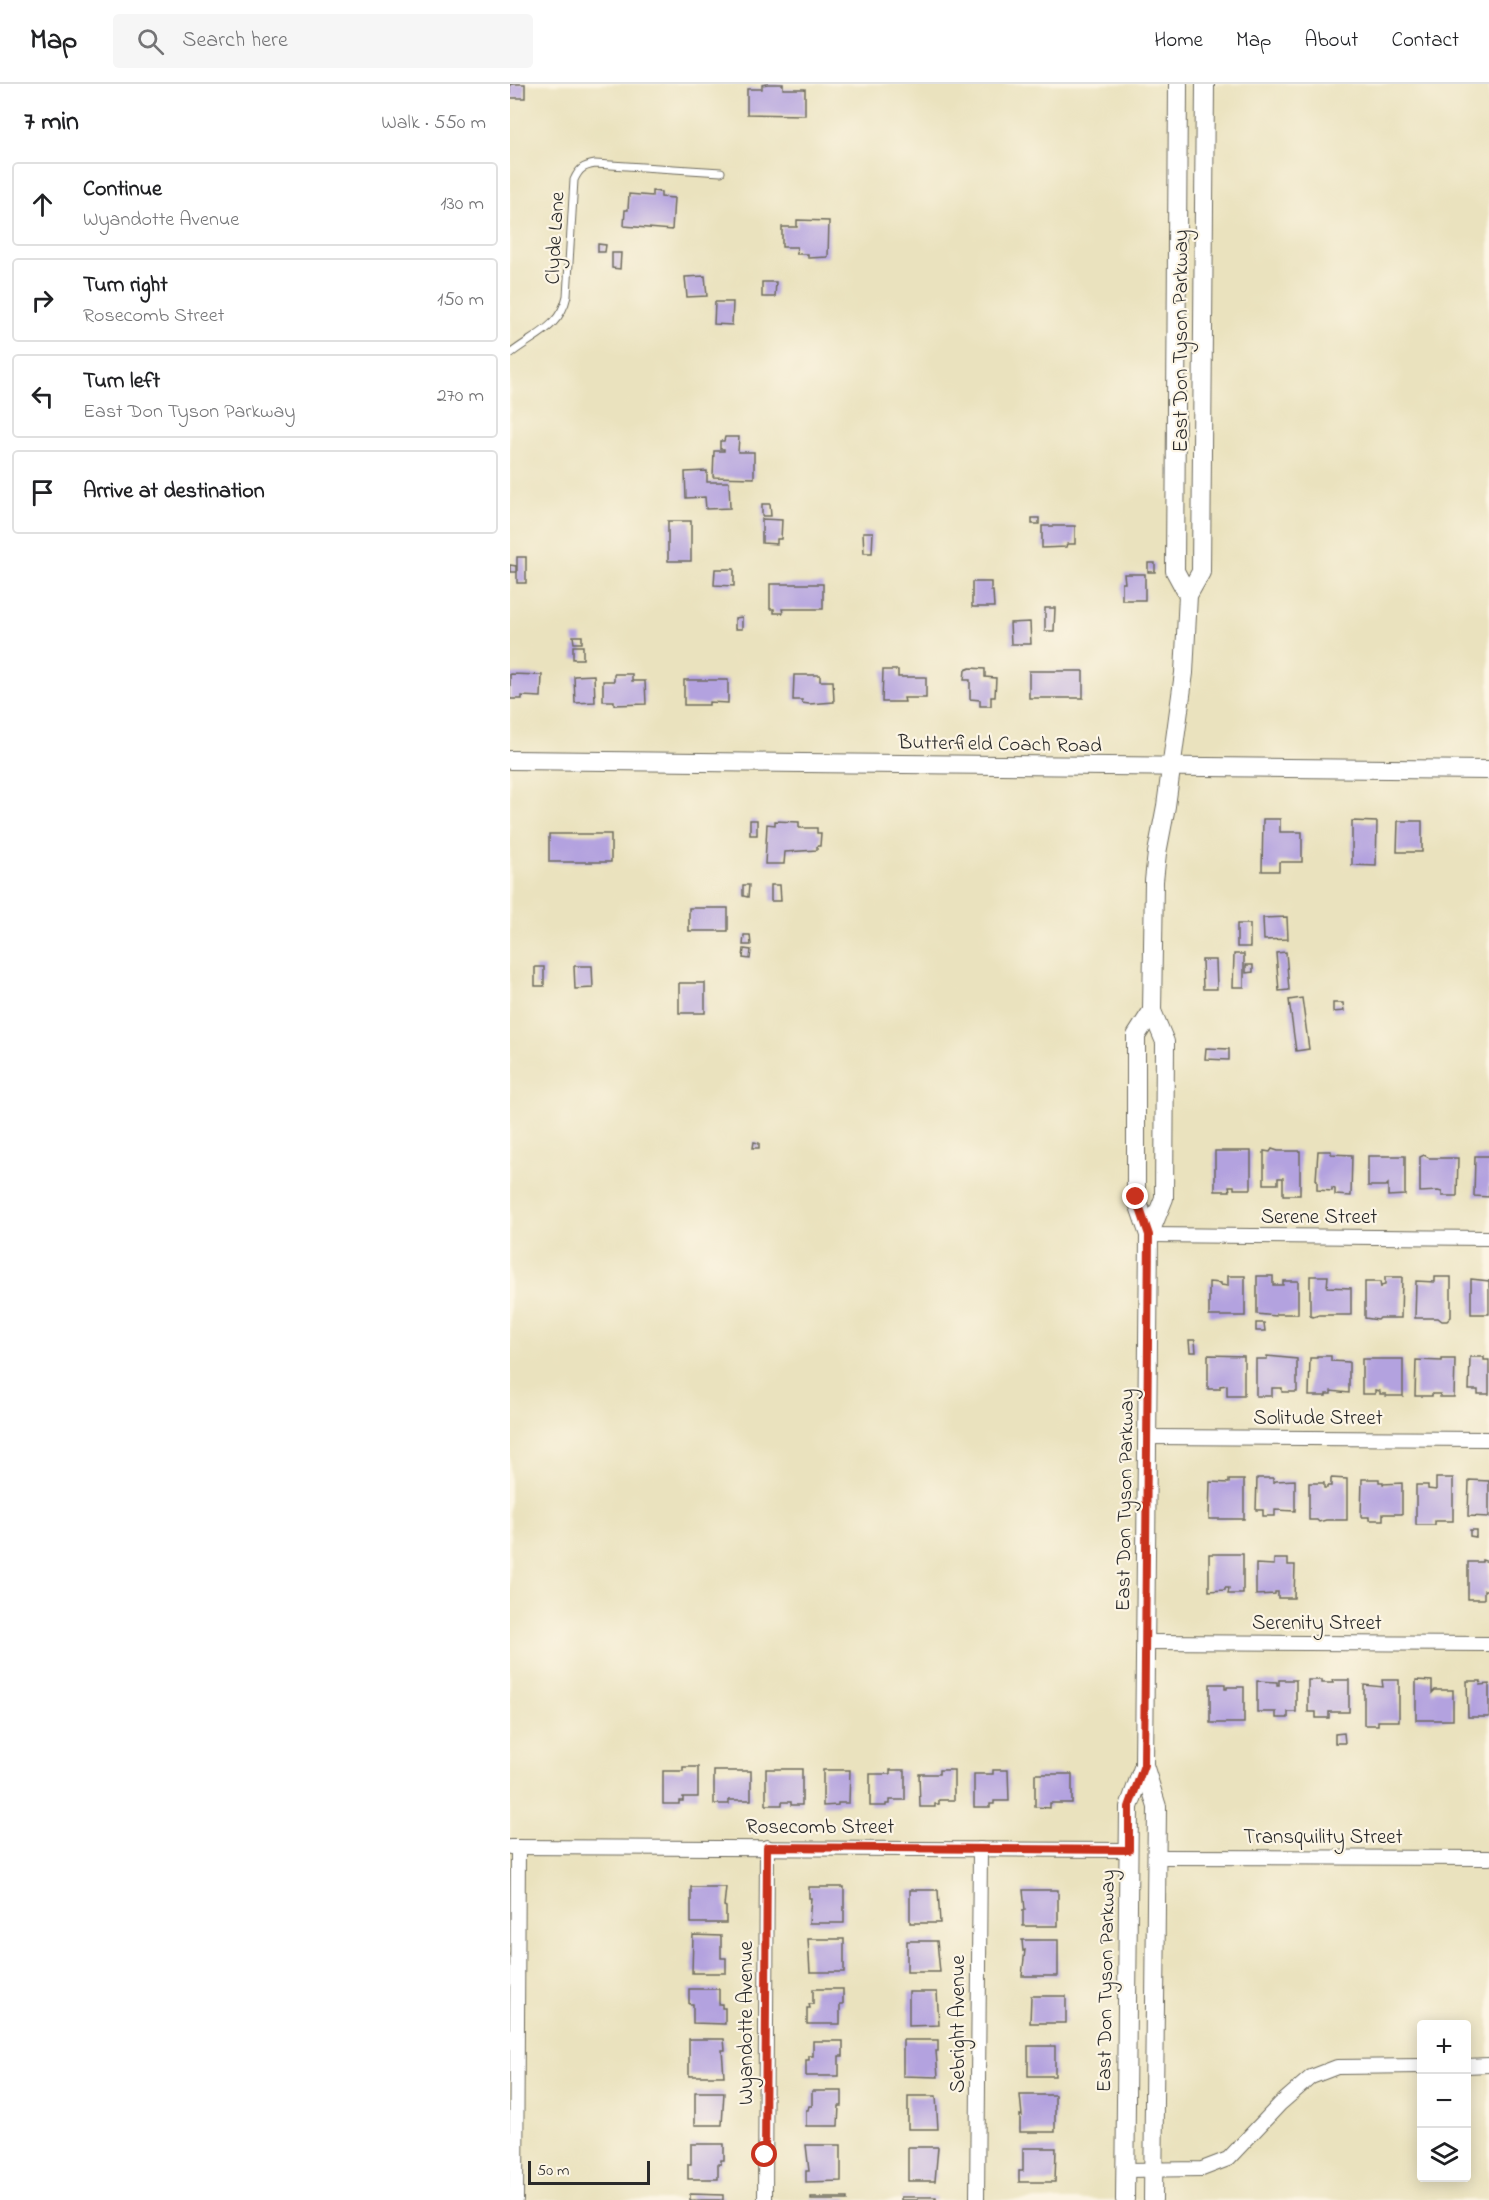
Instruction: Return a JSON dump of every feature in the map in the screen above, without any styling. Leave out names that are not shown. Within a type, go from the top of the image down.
[{"type":"main road","name":"East Don Tyson Parkway","points":[[1178,84],[1175,571],[1188,595]]},
{"type":"main road","name":"East Don Tyson Parkway","points":[[1149,1235],[1164,1197],[1165,1042],[1152,1011],[1155,872],[1187,652],[1188,595],[1201,572],[1205,84]]},
{"type":"main road","name":"Butterfield Coach Road","points":[[510,760],[1489,770]]},
{"type":"main road","name":"East Don Tyson Parkway","points":[[1152,1011],[1136,1036],[1136,1197],[1149,1235],[1144,1765],[1158,1807],[1153,2200]]},
{"type":"main road","name":"East Don Tyson Parkway","points":[[1125,2200],[1129,1807],[1144,1765]]},
{"type":"street","name":"Serene Street","points":[[1149,1235],[1489,1238]]},
{"type":"street","name":"Solitude Street","points":[[1147,1437],[1489,1439]]},
{"type":"street","name":"Serenity Street","points":[[1145,1642],[1489,1644]]},
{"type":"street","name":"Rosecomb Street","points":[[514,1847],[1129,1850]]},
{"type":"street","points":[[514,1847],[516,2200]]},
{"type":"street","name":"Wyandotte Avenue","points":[[765,2200],[767,1847]]},
{"type":"street","name":"Sebright Avenue","points":[[977,2200],[980,1849]]},
{"type":"street","name":"Transquility Street","points":[[1157,1857],[1489,1858]]},
{"type":"street","points":[[1126,2170],[1202,2169],[1228,2159],[1280,2104],[1311,2077],[1319,2073],[1336,2067],[1417,2066]]},
{"type":"street","points":[[1471,2066],[1489,2066]]},
{"type":"lane","name":"Clyde Lane","points":[[510,354],[551,326],[559,318],[564,308],[567,296],[574,180],[578,170],[595,164],[721,172]]},
{"type":"building","points":[[510,84],[525,84],[525,98],[510,98]]},
{"type":"building","points":[[783,84],[783,89],[805,89],[805,115],[747,114],[747,89],[762,89],[762,85]]},
{"type":"building","points":[[652,191],[661,192],[661,197],[674,198],[672,230],[624,226],[629,194],[652,196]]},
{"type":"building","points":[[797,220],[829,221],[828,257],[808,258],[808,254],[796,254],[797,247],[782,247],[782,227],[797,227]]},
{"type":"building","points":[[598,244],[606,245],[605,252],[598,252]]},
{"type":"building","points":[[612,253],[621,253],[620,269],[612,268]]},
{"type":"building","points":[[705,276],[707,296],[687,297],[685,277]]},
{"type":"building","points":[[762,282],[776,282],[775,297],[762,297]]},
{"type":"building","points":[[715,302],[733,302],[732,325],[714,324]]},
{"type":"building","points":[[725,437],[739,437],[738,452],[754,452],[754,478],[713,477],[714,451],[724,451],[720,449],[720,441],[724,441]]},
{"type":"building","points":[[707,471],[707,482],[729,482],[730,508],[706,509],[705,497],[686,498],[685,472]]},
{"type":"building","points":[[762,504],[770,504],[771,516],[762,516]]},
{"type":"building","points":[[1032,518],[1039,518],[1039,524],[1032,524]]},
{"type":"building","points":[[762,519],[782,520],[781,539],[777,539],[777,544],[762,543]]},
{"type":"building","points":[[668,521],[691,521],[691,561],[668,561]]},
{"type":"building","points":[[1042,526],[1075,526],[1075,544],[1067,544],[1066,547],[1042,548]]},
{"type":"building","points":[[863,532],[873,532],[872,553],[864,553]]},
{"type":"building","points":[[517,557],[526,557],[526,583],[517,583]]},
{"type":"building","points":[[1148,563],[1155,563],[1155,572],[1148,572]]},
{"type":"building","points":[[510,565],[516,566],[516,572],[510,572]]},
{"type":"building","points":[[715,569],[734,569],[734,586],[714,585]]},
{"type":"building","points":[[1124,574],[1145,574],[1145,600],[1122,600]]},
{"type":"building","points":[[972,582],[991,582],[994,607],[972,607]]},
{"type":"building","points":[[770,584],[823,584],[823,609],[782,609],[783,613],[774,613],[774,609],[770,609]]},
{"type":"building","points":[[1045,608],[1055,608],[1054,631],[1045,631]]},
{"type":"building","points":[[742,617],[742,629],[735,629],[735,618]]},
{"type":"building","points":[[1030,622],[1031,644],[1011,644],[1010,623]]},
{"type":"building","points":[[573,636],[582,636],[582,643],[574,643]]},
{"type":"building","points":[[573,646],[583,646],[583,659],[573,659]]},
{"type":"building","points":[[985,669],[985,677],[996,678],[995,697],[991,697],[991,706],[980,706],[980,700],[970,699],[970,680],[964,680],[965,670]]},
{"type":"building","points":[[883,670],[898,670],[898,677],[926,677],[926,698],[904,698],[905,702],[882,702]]},
{"type":"building","points":[[1029,671],[1083,671],[1083,698],[1029,698]]},
{"type":"building","points":[[510,674],[542,675],[541,697],[522,696],[522,699],[510,699]]},
{"type":"building","points":[[614,674],[632,674],[632,681],[645,681],[646,704],[614,705],[614,701],[603,701],[603,681],[614,681]]},
{"type":"building","points":[[594,675],[595,702],[575,703],[574,676]]},
{"type":"building","points":[[794,675],[820,675],[820,681],[833,681],[834,702],[809,704],[802,703],[802,700],[793,700]]},
{"type":"building","points":[[684,680],[728,680],[728,703],[709,702],[709,705],[684,705]]},
{"type":"building","points":[[1263,819],[1280,819],[1280,832],[1302,832],[1302,862],[1279,862],[1279,871],[1262,871]]},
{"type":"building","points":[[750,820],[757,820],[757,835],[750,835]]},
{"type":"building","points":[[775,821],[799,822],[799,828],[817,828],[817,833],[821,833],[820,846],[817,846],[817,850],[785,852],[784,864],[765,864],[767,824],[775,825]]},
{"type":"building","points":[[1352,821],[1377,822],[1376,866],[1352,865]]},
{"type":"building","points":[[1398,821],[1422,821],[1422,852],[1397,852]]},
{"type":"building","points":[[549,834],[611,834],[611,862],[549,862]]},
{"type":"building","points":[[743,885],[749,885],[748,897],[743,896]]},
{"type":"building","points":[[771,885],[780,885],[781,901],[771,901]]},
{"type":"building","points":[[689,908],[728,908],[728,931],[689,931]]},
{"type":"building","points":[[1287,917],[1288,939],[1264,940],[1263,918]]},
{"type":"building","points":[[1237,924],[1250,924],[1250,947],[1237,947]]},
{"type":"building","points":[[744,935],[750,935],[751,945],[743,945]]},
{"type":"building","points":[[744,949],[751,950],[750,959],[743,958]]},
{"type":"building","points":[[1286,952],[1289,990],[1279,991],[1276,953]]},
{"type":"building","points":[[1234,954],[1244,954],[1244,987],[1233,987]]},
{"type":"building","points":[[1202,960],[1216,960],[1217,989],[1203,989]]},
{"type":"building","points":[[1246,965],[1253,965],[1253,972],[1246,973]]},
{"type":"building","points":[[574,966],[592,966],[593,988],[575,989]]},
{"type":"building","points":[[535,967],[544,967],[544,986],[535,986]]},
{"type":"building","points":[[679,983],[705,983],[705,1013],[679,1013]]},
{"type":"building","points":[[1302,998],[1309,1049],[1296,1051],[1289,1000]]},
{"type":"building","points":[[1333,1003],[1343,1003],[1344,1011],[1333,1012]]},
{"type":"building","points":[[1206,1048],[1229,1049],[1229,1060],[1205,1059]]},
{"type":"building","points":[[754,1142],[759,1143],[759,1148],[753,1148]]},
{"type":"building","points":[[1272,1149],[1300,1151],[1300,1195],[1283,1195],[1283,1178],[1278,1178],[1278,1184],[1264,1184],[1264,1151],[1270,1152]]},
{"type":"building","points":[[1215,1151],[1251,1151],[1251,1189],[1234,1189],[1234,1186],[1229,1186],[1230,1191],[1215,1191]]},
{"type":"building","points":[[1318,1151],[1352,1155],[1351,1196],[1335,1195],[1335,1189],[1332,1188],[1332,1191],[1317,1190]]},
{"type":"building","points":[[1424,1155],[1429,1158],[1458,1158],[1457,1196],[1442,1196],[1442,1192],[1438,1191],[1420,1192],[1420,1157]]},
{"type":"building","points":[[1368,1156],[1405,1156],[1405,1195],[1388,1196],[1388,1184],[1368,1186]]},
{"type":"building","points":[[1475,1156],[1489,1156],[1489,1197],[1474,1196]]},
{"type":"building","points":[[1228,1276],[1245,1276],[1245,1316],[1209,1316],[1209,1282],[1228,1286]]},
{"type":"building","points":[[1257,1276],[1273,1276],[1273,1285],[1283,1285],[1283,1281],[1298,1281],[1298,1314],[1276,1314],[1276,1316],[1257,1314]]},
{"type":"building","points":[[1310,1276],[1328,1276],[1327,1287],[1351,1288],[1351,1315],[1310,1316]]},
{"type":"building","points":[[1385,1277],[1402,1277],[1401,1318],[1380,1318],[1378,1320],[1365,1318],[1365,1282],[1380,1282],[1381,1288],[1385,1285]]},
{"type":"building","points":[[1435,1277],[1451,1277],[1451,1317],[1447,1321],[1438,1318],[1415,1318],[1416,1281],[1435,1282]]},
{"type":"building","points":[[1471,1279],[1489,1281],[1489,1314],[1471,1314]]},
{"type":"building","points":[[1256,1323],[1264,1323],[1265,1331],[1256,1331]]},
{"type":"building","points":[[1189,1340],[1195,1340],[1196,1352],[1190,1352]]},
{"type":"building","points":[[1208,1355],[1244,1356],[1244,1396],[1227,1396],[1227,1385],[1220,1386],[1220,1389],[1208,1389]]},
{"type":"building","points":[[1267,1356],[1297,1359],[1297,1392],[1282,1392],[1282,1388],[1272,1388],[1272,1396],[1256,1396],[1256,1359],[1267,1359]]},
{"type":"building","points":[[1317,1356],[1331,1356],[1331,1361],[1349,1362],[1349,1393],[1331,1391],[1331,1394],[1326,1394],[1326,1396],[1309,1396],[1310,1358],[1317,1358]]},
{"type":"building","points":[[1470,1357],[1484,1357],[1484,1360],[1489,1360],[1489,1394],[1478,1394],[1478,1390],[1469,1390]]},
{"type":"building","points":[[1362,1359],[1403,1359],[1403,1396],[1386,1396],[1375,1390],[1375,1394],[1362,1394]]},
{"type":"building","points":[[1442,1359],[1455,1359],[1454,1397],[1440,1397],[1440,1394],[1415,1396],[1416,1360],[1442,1361]]},
{"type":"building","points":[[1257,1478],[1273,1478],[1273,1483],[1295,1480],[1295,1511],[1275,1510],[1275,1516],[1263,1516],[1263,1510],[1256,1510]]},
{"type":"building","points":[[1331,1478],[1347,1479],[1347,1520],[1319,1522],[1309,1520],[1309,1483],[1324,1483],[1324,1488],[1327,1488],[1331,1486]]},
{"type":"building","points":[[1436,1478],[1453,1478],[1453,1521],[1435,1521],[1435,1525],[1416,1525],[1416,1485],[1428,1485],[1428,1489],[1436,1490]]},
{"type":"building","points":[[1362,1479],[1379,1479],[1379,1482],[1383,1484],[1402,1483],[1402,1514],[1383,1514],[1383,1520],[1369,1520],[1369,1517],[1361,1517]]},
{"type":"building","points":[[1229,1480],[1244,1480],[1244,1519],[1209,1519],[1210,1482],[1229,1483]]},
{"type":"building","points":[[1469,1480],[1489,1481],[1489,1517],[1468,1516]]},
{"type":"building","points":[[1470,1530],[1476,1530],[1476,1537],[1470,1536]]},
{"type":"building","points":[[1209,1554],[1243,1554],[1243,1594],[1228,1594],[1229,1588],[1209,1591]]},
{"type":"building","points":[[1274,1559],[1288,1559],[1288,1565],[1295,1565],[1294,1598],[1278,1598],[1278,1592],[1256,1595],[1256,1564],[1274,1565]]},
{"type":"building","points":[[1482,1560],[1489,1562],[1489,1590],[1484,1590],[1484,1599],[1468,1599],[1468,1562],[1482,1562]]},
{"type":"building","points":[[1279,1680],[1296,1680],[1296,1712],[1288,1712],[1288,1718],[1276,1718],[1276,1712],[1257,1712],[1257,1681],[1277,1682],[1279,1685]]},
{"type":"building","points":[[1308,1680],[1333,1683],[1332,1680],[1349,1680],[1349,1712],[1329,1712],[1329,1718],[1316,1718],[1316,1712],[1308,1712]]},
{"type":"building","points":[[1382,1680],[1399,1680],[1399,1721],[1378,1721],[1378,1725],[1364,1725],[1364,1685],[1383,1687]]},
{"type":"building","points":[[1416,1680],[1432,1681],[1432,1693],[1435,1690],[1453,1690],[1453,1720],[1416,1720]]},
{"type":"building","points":[[1467,1681],[1481,1681],[1480,1685],[1489,1684],[1489,1717],[1468,1717]]},
{"type":"building","points":[[1210,1684],[1225,1684],[1225,1689],[1244,1687],[1244,1723],[1210,1723]]},
{"type":"building","points":[[1344,1733],[1345,1743],[1335,1743],[1335,1734]]},
{"type":"building","points":[[683,1767],[698,1767],[698,1797],[683,1797],[683,1801],[679,1801],[679,1804],[663,1804],[663,1771],[683,1771]]},
{"type":"building","points":[[766,1769],[802,1769],[802,1805],[782,1802],[782,1805],[766,1805]]},
{"type":"building","points":[[823,1770],[850,1770],[849,1803],[823,1806]]},
{"type":"building","points":[[890,1770],[905,1770],[905,1800],[890,1800],[890,1804],[886,1806],[870,1806],[870,1774],[890,1774]]},
{"type":"building","points":[[939,1770],[954,1770],[954,1800],[939,1800],[939,1804],[935,1804],[935,1807],[920,1807],[919,1774],[939,1774]]},
{"type":"building","points":[[993,1770],[1008,1770],[1009,1801],[994,1801],[990,1807],[974,1807],[974,1774],[993,1774]]},
{"type":"building","points":[[714,1771],[751,1771],[751,1800],[729,1800],[729,1804],[714,1804]]},
{"type":"building","points":[[1035,1774],[1072,1774],[1072,1803],[1050,1803],[1050,1808],[1035,1807]]},
{"type":"building","points":[[691,1887],[726,1887],[724,1906],[726,1907],[726,1923],[691,1923]]},
{"type":"building","points":[[809,1887],[844,1887],[844,1923],[809,1923],[811,1898],[809,1898]]},
{"type":"building","points":[[910,1890],[938,1890],[940,1923],[910,1923]]},
{"type":"building","points":[[1023,1890],[1058,1890],[1058,1926],[1023,1926],[1023,1910],[1025,1910]]},
{"type":"building","points":[[693,1935],[721,1936],[721,1958],[726,1958],[726,1973],[692,1973]]},
{"type":"building","points":[[808,1939],[844,1939],[844,1972],[810,1972]]},
{"type":"building","points":[[1022,1940],[1058,1940],[1058,1976],[1022,1976],[1025,1950],[1023,1951]]},
{"type":"building","points":[[907,1941],[937,1941],[940,1972],[907,1972]]},
{"type":"building","points":[[689,1989],[719,1989],[719,2004],[725,2008],[725,2024],[693,2023],[693,2004],[689,2004]]},
{"type":"building","points":[[813,1989],[843,1989],[840,2024],[807,2024],[807,2008],[810,2008],[809,2004],[813,2004]]},
{"type":"building","points":[[909,1992],[937,1992],[939,2025],[909,2026]]},
{"type":"building","points":[[1031,1996],[1066,1996],[1066,2023],[1030,2023]]},
{"type":"building","points":[[689,2039],[724,2039],[725,2050],[722,2050],[724,2076],[689,2076]]},
{"type":"building","points":[[903,2040],[938,2040],[938,2051],[936,2051],[938,2077],[903,2076]]},
{"type":"building","points":[[813,2041],[843,2041],[843,2056],[839,2056],[839,2076],[806,2076],[806,2060],[809,2060],[809,2056],[813,2056]]},
{"type":"building","points":[[1028,2046],[1055,2046],[1055,2076],[1028,2076]]},
{"type":"building","points":[[812,2091],[842,2091],[838,2126],[806,2126],[806,2110],[812,2106]]},
{"type":"building","points":[[695,2092],[724,2092],[722,2125],[695,2125]]},
{"type":"building","points":[[1020,2095],[1055,2095],[1055,2132],[1020,2132],[1020,2115],[1022,2116]]},
{"type":"building","points":[[908,2096],[936,2096],[938,2129],[908,2129]]},
{"type":"building","points":[[691,2144],[724,2144],[724,2160],[718,2164],[718,2179],[688,2179]]},
{"type":"building","points":[[806,2145],[841,2145],[841,2181],[806,2182],[806,2171],[809,2171]]},
{"type":"building","points":[[908,2147],[938,2147],[935,2181],[908,2181]]},
{"type":"building","points":[[1023,2148],[1056,2148],[1055,2182],[1019,2182],[1019,2171],[1023,2171]]},
{"type":"building","points":[[690,2194],[723,2195],[723,2200],[690,2200]]},
{"type":"building","points":[[901,2197],[936,2197],[936,2200],[901,2200]]},
{"type":"building","points":[[811,2198],[847,2198],[847,2200],[811,2200]]},
{"type":"route","points":[[765,2155],[767,1847],[1129,1850],[1129,1807],[1144,1765],[1149,1235],[1136,1197]]}]
